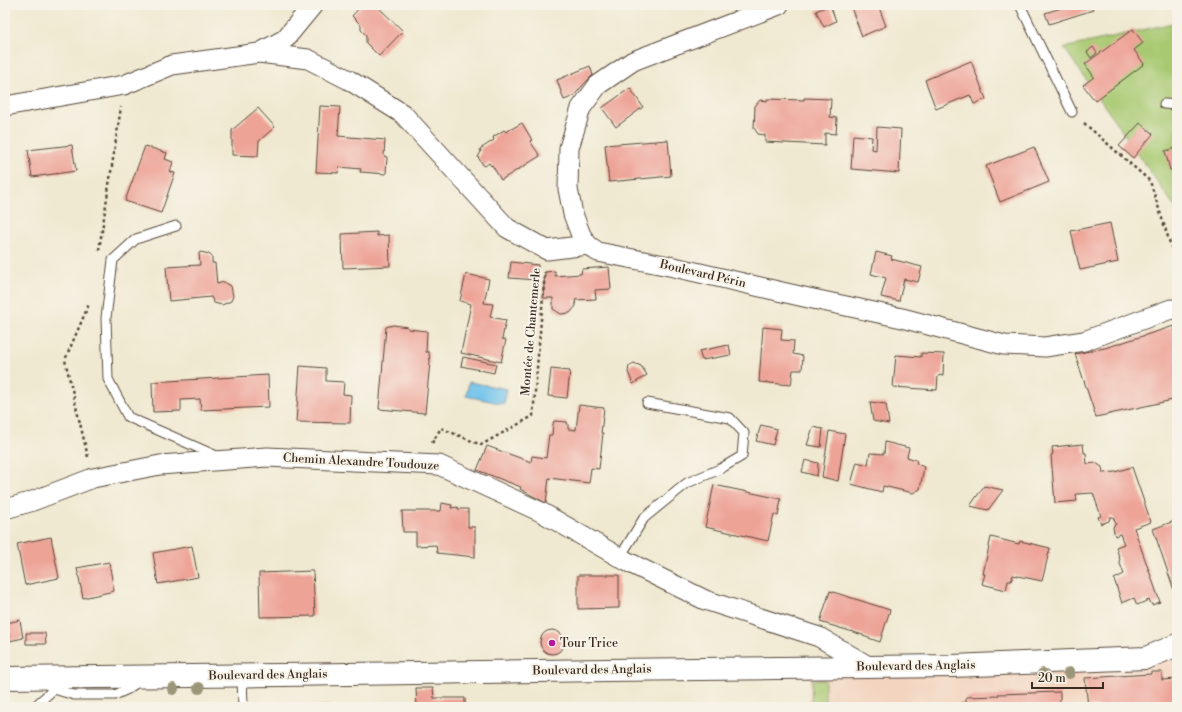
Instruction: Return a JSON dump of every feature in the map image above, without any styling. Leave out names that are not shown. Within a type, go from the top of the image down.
[{"type":"street","points":[[258,53],[285,39],[313,5]]},
{"type":"street","name":"Boulevard Périn","points":[[779,5],[633,61],[598,85],[581,108],[569,148],[568,189],[573,214],[580,235],[598,252],[674,267],[902,318],[1004,345],[1045,347],[1084,341],[1175,308]]},
{"type":"street","points":[[5,106],[124,85],[172,65],[258,53],[308,59],[349,80],[403,114],[507,228],[547,250],[588,244]]},
{"type":"street","name":"Chemin Alexandre Toudouze","points":[[5,509],[30,502],[93,478],[160,464],[268,457],[439,464],[541,512],[620,557],[705,600],[819,637],[870,667]]},
{"type":"street","name":"Boulevard des Anglais","points":[[5,678],[953,666],[1146,658],[1177,645]]},
{"type":"lane","points":[[1020,5],[1072,112]]},
{"type":"lane","points":[[1164,104],[1177,105]]},
{"type":"lane","points":[[176,226],[136,239],[113,260],[106,318],[108,379],[128,417],[226,460]]},
{"type":"lane","points":[[620,557],[644,518],[687,483],[720,469],[742,456],[744,434],[730,418],[647,403]]},
{"type":"lane","points":[[36,677],[54,688],[74,695],[115,695],[128,689],[145,676]]},
{"type":"lane","points":[[242,676],[243,707]]},
{"type":"lane","points":[[34,707],[54,688]]},
{"type":"path","points":[[1072,112],[1150,181],[1177,265]]},
{"type":"path","name":"Montée de Chantemerle","points":[[441,428],[481,445],[533,416],[547,250]]},
{"type":"shaded area","points":[[1177,656],[1177,707],[809,707],[810,676]]},
{"type":"green space","points":[[1177,22],[1177,210],[1064,48]]},
{"type":"green space","points":[[812,680],[825,680],[825,707],[811,707]]},
{"type":"water","points":[[469,382],[507,389],[504,404],[466,396]]},
{"type":"building","points":[[362,5],[376,5],[403,31],[379,56],[366,43],[366,35],[361,30],[361,25],[352,16]]},
{"type":"building","points":[[830,5],[836,21],[824,27],[816,11]]},
{"type":"building","points":[[850,5],[878,5],[886,26],[862,36]]},
{"type":"building","points":[[1071,5],[1092,5],[1093,10],[1049,24],[1045,13]]},
{"type":"building","points":[[1133,29],[1143,43],[1134,50],[1144,64],[1095,101],[1083,85],[1094,77],[1085,64]]},
{"type":"building","points":[[1093,47],[1097,53],[1091,58],[1087,52]]},
{"type":"building","points":[[971,61],[986,99],[974,104],[970,95],[936,109],[925,80]]},
{"type":"building","points":[[590,66],[593,75],[574,96],[564,100],[557,80]]},
{"type":"building","points":[[630,88],[643,107],[616,127],[602,108]]},
{"type":"building","points":[[804,98],[831,99],[830,117],[837,118],[836,134],[825,133],[825,145],[765,142],[765,135],[758,134],[754,128],[755,106],[760,100],[804,100]]},
{"type":"building","points":[[320,106],[340,107],[338,136],[385,140],[384,156],[387,157],[386,174],[360,172],[361,169],[339,167],[338,173],[316,172]]},
{"type":"building","points":[[258,108],[275,127],[259,141],[258,156],[232,155],[232,130]]},
{"type":"building","points":[[522,123],[532,140],[530,141],[540,156],[501,180],[492,165],[491,166],[489,163],[485,166],[483,165],[478,157],[481,152],[480,149],[494,140],[493,137],[504,130],[506,132]]},
{"type":"building","points":[[1140,123],[1153,134],[1133,158],[1119,146]]},
{"type":"building","points":[[877,127],[901,129],[899,173],[851,169],[853,135],[872,137],[871,149],[876,150]]},
{"type":"building","points":[[668,140],[671,176],[609,182],[605,145]]},
{"type":"building","points":[[72,145],[76,171],[32,177],[28,150]]},
{"type":"building","points":[[145,146],[167,153],[165,159],[173,162],[170,172],[175,173],[161,213],[125,201]]},
{"type":"building","points":[[1034,147],[1049,182],[1000,202],[986,166]]},
{"type":"building","points":[[1177,148],[1176,177],[1175,169],[1170,170],[1165,151]]},
{"type":"building","points":[[1177,184],[1177,203],[1176,203],[1173,185]]},
{"type":"building","points":[[1110,223],[1118,262],[1080,270],[1071,231]]},
{"type":"building","points":[[377,232],[377,236],[389,235],[390,266],[343,268],[342,234]]},
{"type":"building","points":[[876,252],[892,256],[891,259],[922,267],[918,282],[904,279],[899,301],[881,297],[886,278],[871,274]]},
{"type":"building","points":[[199,253],[209,254],[212,257],[212,263],[215,263],[217,284],[224,282],[231,286],[233,296],[231,301],[222,305],[214,303],[211,297],[169,301],[166,267],[200,265]]},
{"type":"building","points":[[511,262],[538,265],[537,280],[509,278]]},
{"type":"building","points":[[609,267],[611,289],[595,290],[596,299],[575,300],[576,306],[570,313],[561,314],[553,309],[553,298],[543,298],[545,272],[555,271],[555,276],[581,274],[582,269]]},
{"type":"building","points":[[466,274],[489,279],[484,303],[493,304],[490,317],[506,320],[502,339],[506,340],[501,362],[461,353],[471,304],[460,301]]},
{"type":"building","points":[[393,325],[408,327],[408,329],[427,331],[426,352],[429,352],[430,362],[425,413],[379,409],[386,327]]},
{"type":"building","points":[[1174,326],[1177,338],[1177,399],[1096,417],[1075,354],[1105,348]]},
{"type":"building","points":[[763,327],[782,329],[781,340],[794,341],[793,354],[803,356],[802,370],[793,370],[791,385],[759,382]]},
{"type":"building","points":[[729,345],[731,355],[702,360],[699,351]]},
{"type":"building","points":[[921,353],[944,354],[943,375],[938,376],[937,390],[893,387],[896,355],[921,357]]},
{"type":"building","points":[[463,357],[496,364],[494,373],[461,366]]},
{"type":"building","points":[[634,363],[641,366],[647,375],[633,384],[628,372],[629,366]]},
{"type":"building","points":[[300,366],[326,368],[326,381],[344,382],[343,394],[351,395],[350,423],[296,422]]},
{"type":"building","points":[[551,369],[570,371],[567,398],[548,396]]},
{"type":"building","points":[[268,375],[269,407],[201,410],[200,399],[181,400],[181,411],[153,412],[152,382]]},
{"type":"building","points":[[870,402],[886,404],[889,424],[873,421]]},
{"type":"building","points":[[579,405],[604,408],[599,469],[591,468],[589,483],[549,478],[546,503],[520,489],[521,487],[477,470],[487,446],[531,462],[532,456],[546,458],[549,435],[552,435],[554,421],[567,422],[568,429],[576,430]]},
{"type":"building","points":[[761,425],[777,429],[773,445],[756,441]]},
{"type":"building","points":[[813,427],[823,429],[821,447],[807,445]]},
{"type":"building","points":[[829,431],[845,434],[838,481],[822,477]]},
{"type":"building","points":[[885,442],[909,448],[907,457],[916,460],[917,464],[924,467],[920,489],[913,493],[883,486],[882,492],[851,484],[857,462],[868,465],[870,453],[884,454]]},
{"type":"building","points":[[1083,444],[1087,464],[1096,463],[1102,467],[1103,473],[1115,472],[1132,467],[1151,522],[1134,528],[1160,602],[1152,605],[1149,600],[1137,605],[1134,598],[1122,603],[1114,579],[1124,574],[1116,547],[1124,544],[1120,534],[1115,536],[1113,528],[1116,524],[1113,517],[1110,517],[1109,521],[1101,524],[1098,517],[1101,516],[1093,493],[1076,494],[1077,501],[1055,503],[1051,455],[1053,454],[1052,447]]},
{"type":"building","points":[[805,460],[818,463],[817,476],[802,472]]},
{"type":"building","points":[[714,485],[781,499],[778,516],[774,514],[768,541],[705,527]]},
{"type":"building","points":[[984,486],[1003,490],[988,510],[970,506]]},
{"type":"building","points":[[442,503],[452,505],[451,508],[458,507],[458,509],[468,509],[468,527],[475,527],[475,557],[437,553],[436,545],[416,546],[416,532],[403,532],[402,511],[441,511]]},
{"type":"building","points":[[1177,520],[1177,589],[1174,590],[1153,529]]},
{"type":"building","points":[[51,537],[59,578],[25,585],[17,544]]},
{"type":"building","points":[[991,537],[1019,544],[1020,541],[1050,548],[1042,581],[1013,575],[1011,581],[1008,581],[1006,590],[982,584]]},
{"type":"building","points":[[192,546],[198,577],[158,584],[153,553]]},
{"type":"building","points":[[109,562],[114,591],[83,598],[77,568]]},
{"type":"building","points":[[313,571],[315,616],[260,617],[259,573]]},
{"type":"building","points":[[578,575],[619,575],[619,608],[578,609]]},
{"type":"building","points":[[830,591],[890,610],[880,642],[863,635],[820,622]]},
{"type":"building","points":[[20,620],[23,638],[10,641],[7,623]]},
{"type":"building","name":"Tour Trice","points":[[547,630],[557,630],[564,637],[564,647],[557,654],[547,654],[540,647],[540,637]]},
{"type":"building","points":[[26,633],[45,633],[46,644],[26,644]]},
{"type":"building","points":[[1151,672],[1162,672],[1162,680],[1177,679],[1177,707],[1088,707],[1085,678],[1151,674]]},
{"type":"building","points":[[416,688],[433,688],[434,698],[465,698],[465,707],[417,707]]},
{"type":"building","points":[[1060,692],[1060,707],[960,707],[960,703],[966,703],[966,697],[998,696],[998,694]]},
{"type":"building","points":[[333,705],[333,707],[301,707],[301,706]]},
{"type":"building","points":[[526,705],[566,705],[566,707],[526,707]]},
{"type":"place","name":"Tour Trice","points":[[552,643]]}]
